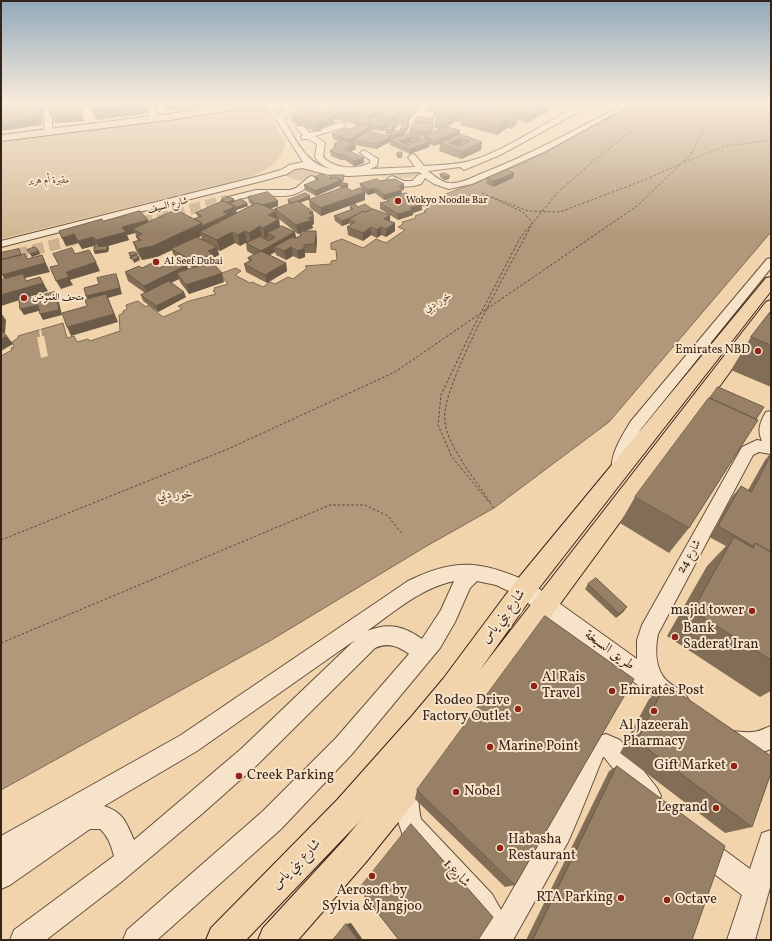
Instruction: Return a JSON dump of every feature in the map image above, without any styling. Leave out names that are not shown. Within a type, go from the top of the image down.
[{"type":"main road","name":"شارع بني ياس","points":[[275,940],[355,851],[407,789],[620,470],[771,281]]},
{"type":"main road","name":"شارع بني ياس","points":[[223,940],[305,857],[387,768],[452,688],[535,597],[771,305]]},
{"type":"street","points":[[290,173],[291,148]]},
{"type":"street","points":[[290,173],[294,158],[292,148]]},
{"type":"street","points":[[298,148],[302,158],[315,173],[342,173],[376,168]]},
{"type":"street","points":[[320,148],[318,157],[322,162],[330,166],[356,169],[376,168],[420,173],[450,171],[473,163],[506,148]]},
{"type":"street","points":[[412,157],[420,173],[444,185],[460,185],[546,148]]},
{"type":"street","points":[[364,152],[374,159],[376,168]]},
{"type":"street","points":[[290,173],[302,165],[315,173],[392,180],[410,184],[418,182],[420,173]]},
{"type":"street","name":"شارع السيف","points":[[227,200],[256,193],[291,193],[290,173]]},
{"type":"street","name":"شارع السيف","points":[[1,246],[220,194],[290,173]]},
{"type":"street","name":"شارع السيف","points":[[1,246],[259,179],[290,173],[315,173]]},
{"type":"street","points":[[620,470],[624,445],[636,425],[771,261]]},
{"type":"street","points":[[771,416],[766,427],[766,433],[771,442]]},
{"type":"street","name":"شارع 24","points":[[659,688],[651,673],[646,658],[645,644],[649,632],[747,451],[757,446],[771,448]]},
{"type":"street","points":[[137,940],[235,854],[310,782],[374,712],[423,653],[441,629],[462,582],[475,572]]},
{"type":"street","name":"طريق السبخة","points":[[1,850],[189,743],[415,587],[429,579],[446,574],[475,572],[500,578],[535,597],[695,714]]},
{"type":"street","points":[[24,940],[128,860],[249,758],[306,704],[368,641],[378,636],[389,634],[399,636],[423,653]]},
{"type":"street","points":[[713,727],[760,762]]},
{"type":"street","points":[[731,741],[745,744],[758,743],[771,737]]},
{"type":"street","points":[[498,940],[559,833],[572,806],[596,747],[601,745],[612,748],[632,776],[663,811]]},
{"type":"street","name":"شارع 1","points":[[407,789],[405,802],[407,815],[412,827],[489,911],[492,921],[492,940]]},
{"type":"street","points":[[1,876],[78,822],[93,816],[107,818],[114,824],[128,860]]},
{"type":"street","points":[[741,940],[771,842]]},
{"type":"street","points":[[710,855],[756,890]]},
{"type":"green space","name":"مقبرة أم هرير","points":[[1,148],[284,148],[280,156],[272,165],[248,178],[1,239]]},
{"type":"green space","points":[[300,167],[316,170],[317,174],[306,180],[289,178],[286,175],[286,173]]},
{"type":"green space","points":[[410,172],[416,173],[417,175],[410,178],[360,175]]},
{"type":"water","name":"خور دبي","points":[[552,148],[771,148],[771,232],[609,422],[494,508],[425,547],[268,642],[1,790],[1,356],[12,350],[11,348],[14,347],[12,342],[18,338],[18,336],[63,323],[67,338],[74,336],[77,342],[88,339],[90,341],[120,331],[119,315],[127,309],[126,305],[138,301],[146,307],[148,305],[163,317],[182,309],[178,306],[189,301],[216,294],[213,291],[215,290],[214,288],[228,284],[219,274],[236,268],[241,271],[235,275],[250,283],[252,282],[263,287],[270,282],[275,284],[288,277],[293,279],[307,268],[305,266],[331,264],[331,261],[337,260],[336,250],[331,249],[331,243],[342,239],[363,248],[376,239],[386,243],[405,230],[398,227],[403,224],[402,222],[416,218],[415,216],[426,212],[424,211],[428,209],[421,204],[524,163]]},
{"type":"pier","points":[[41,329],[48,356],[41,358],[37,337],[40,337],[39,330]]},
{"type":"building","points":[[334,148],[347,148],[345,149],[364,158],[354,161],[345,155],[330,151]]},
{"type":"building","points":[[452,148],[470,148],[462,152]]},
{"type":"building","points":[[398,152],[402,152],[402,155],[397,155]]},
{"type":"building","points":[[507,170],[514,173],[494,181],[487,178]]},
{"type":"building","points":[[445,173],[450,176],[444,177],[440,174]]},
{"type":"building","points":[[321,174],[331,179],[335,177],[341,180],[315,191],[304,185],[319,179],[315,177]]},
{"type":"building","points":[[330,175],[344,175],[343,180],[341,180],[335,177],[331,179]]},
{"type":"building","points":[[377,179],[379,181],[395,179],[404,184],[399,186],[402,190],[384,195],[375,188],[368,190],[360,184]]},
{"type":"building","points":[[339,184],[348,184],[343,186]]},
{"type":"building","points":[[345,187],[352,191],[359,188],[365,192],[321,208],[309,200]]},
{"type":"building","points":[[268,192],[278,201],[262,205],[257,203],[255,204],[248,197]]},
{"type":"building","points":[[306,193],[310,196],[292,203],[288,200]]},
{"type":"building","points":[[406,193],[422,204],[410,208],[413,210],[398,214],[380,203],[389,201],[387,199]]},
{"type":"building","points":[[229,197],[234,199],[227,203],[221,201]]},
{"type":"building","points":[[241,199],[247,203],[235,208],[235,206],[229,204]]},
{"type":"building","points":[[223,201],[235,206],[223,212],[228,214],[202,226],[202,223],[194,219],[202,216],[196,213]]},
{"type":"building","points":[[298,201],[313,212],[309,213],[314,216],[308,218],[312,220],[296,225],[275,209]]},
{"type":"building","points":[[257,203],[276,211],[268,215],[279,219],[263,228],[260,226],[249,233],[245,231],[238,235],[232,232],[217,240],[200,232]]},
{"type":"building","points":[[355,204],[358,207],[365,204],[372,209],[365,212],[363,211],[342,221],[334,216],[353,209],[350,206]]},
{"type":"building","points":[[373,209],[390,215],[384,219],[395,223],[386,229],[381,227],[377,230],[371,227],[363,233],[347,227],[355,222],[349,219],[363,211],[366,212]]},
{"type":"building","points":[[176,210],[202,223],[153,246],[138,249],[133,242],[141,240],[136,237],[142,234],[133,229]]},
{"type":"building","points":[[140,211],[148,220],[122,227],[126,232],[96,240],[93,237],[78,241],[74,234],[62,238],[59,231],[102,219],[103,221]]},
{"type":"building","points":[[282,226],[295,232],[261,251],[246,243],[260,236],[269,241],[275,237],[267,233]]},
{"type":"building","points":[[301,231],[316,231],[315,244],[304,245],[304,249],[297,251],[291,247],[284,251],[274,247],[292,237],[296,238],[300,236]]},
{"type":"building","points":[[197,237],[217,247],[208,251],[212,254],[195,262],[171,249]]},
{"type":"building","points":[[107,246],[107,250],[94,251],[94,247]]},
{"type":"building","points":[[35,247],[39,251],[30,254],[27,250]]},
{"type":"building","points":[[72,248],[75,254],[89,250],[96,262],[66,272],[69,277],[56,281],[50,267],[59,265],[53,254]]},
{"type":"building","points":[[19,249],[21,255],[1,260],[1,253]]},
{"type":"building","points":[[261,251],[286,263],[265,275],[244,264],[252,260],[248,258]]},
{"type":"building","points":[[135,252],[137,254],[130,256],[129,253]]},
{"type":"building","points":[[25,254],[27,259],[42,255],[45,263],[2,275],[1,260]]},
{"type":"building","points":[[136,255],[139,257],[133,260],[130,258]]},
{"type":"building","points":[[176,259],[187,265],[144,286],[125,272],[139,266],[142,268],[152,263],[159,268]]},
{"type":"building","points":[[212,262],[222,273],[186,285],[177,273]]},
{"type":"building","points":[[23,274],[26,281],[40,277],[43,283],[1,295],[1,280]]},
{"type":"building","points":[[116,274],[120,288],[86,296],[84,288],[99,284],[97,278]]},
{"type":"building","points":[[169,281],[184,292],[156,306],[141,295]]},
{"type":"building","points":[[55,292],[59,310],[40,314],[38,305],[20,309],[19,301]]},
{"type":"building","points":[[106,294],[114,314],[67,327],[62,313],[87,306],[85,300]]},
{"type":"building","points":[[771,311],[771,345],[751,337]]},
{"type":"building","points":[[1,331],[7,336],[1,339]]},
{"type":"building","points":[[718,387],[764,407],[756,419],[710,398]]},
{"type":"building","points":[[709,398],[758,420],[689,528],[635,497]]},
{"type":"building","points":[[771,455],[771,552],[755,543],[753,546],[718,526],[741,486],[751,492]]},
{"type":"building","points":[[734,537],[753,548],[755,543],[771,552],[771,660],[693,611]]},
{"type":"building","points":[[596,578],[627,607],[619,614],[588,584]]},
{"type":"building","points":[[545,616],[634,679],[515,885],[417,790]]},
{"type":"building","points":[[666,684],[771,756],[771,773],[752,827],[637,741]]},
{"type":"building","name":"RTA Parking","points":[[617,766],[725,846],[692,940],[533,940]]},
{"type":"building","points":[[411,824],[493,917],[478,940],[399,940],[359,889]]},
{"type":"building","points":[[346,924],[358,940],[333,940]]},
{"type":"ferry route","points":[[542,211],[558,192],[610,148]]},
{"type":"ferry route","points":[[680,164],[691,154],[694,148]]},
{"type":"ferry route","points":[[684,162],[721,148]]},
{"type":"ferry route","points":[[487,309],[637,206],[680,164]]},
{"type":"ferry route","points":[[542,211],[560,212],[639,182],[680,164]]},
{"type":"ferry route","points":[[482,193],[523,212],[533,223]]},
{"type":"ferry route","points":[[492,197],[528,211],[542,211]]},
{"type":"ferry route","points":[[533,223],[542,211]]},
{"type":"ferry route","points":[[481,313],[520,238],[533,223]]},
{"type":"ferry route","points":[[487,309],[531,226]]},
{"type":"ferry route","points":[[481,313],[487,309]]},
{"type":"ferry route","points":[[487,309],[458,370],[445,409],[445,423],[451,443],[490,502]]},
{"type":"ferry route","points":[[1,540],[228,449],[395,372],[481,313]]},
{"type":"ferry route","points":[[481,313],[441,395],[438,425],[452,457],[494,508]]},
{"type":"ferry route","points":[[1,643],[330,505],[365,505],[388,516],[403,535]]},
{"type":"tunnel","points":[[126,226],[227,200]]},
{"type":"tunnel","points":[[1,258],[85,237]]},
{"type":"place","name":"Wokyo Noodle Bar","points":[[398,201]]},
{"type":"place","name":"Al Seef Dubai","points":[[156,262]]},
{"type":"place","name":"متحف الغموض","points":[[24,298]]},
{"type":"place","name":"Emirates NBD","points":[[758,351]]},
{"type":"place","name":"majid tower","points":[[752,611]]},
{"type":"place","name":"Bank Saderat Iran","points":[[675,637]]},
{"type":"place","name":"Al Rais Travel","points":[[534,686]]},
{"type":"place","name":"Emirates Post","points":[[612,691]]},
{"type":"place","name":"Rodeo Drive Factory Outlet","points":[[518,709]]},
{"type":"place","name":"Al Jazeerah Pharmacy","points":[[654,711]]},
{"type":"place","name":"Marine Point","points":[[490,747]]},
{"type":"place","name":"Gift Market","points":[[734,766]]},
{"type":"place","name":"Creek Parking","points":[[239,776]]},
{"type":"place","name":"Nobel","points":[[456,792]]},
{"type":"place","name":"Legrand","points":[[716,808]]},
{"type":"place","name":"Habasha Restaurant","points":[[500,848]]},
{"type":"place","name":"Aerosoft by Sylvia & Jangjoo","points":[[372,876]]},
{"type":"place","name":"RTA Parking","points":[[621,898]]},
{"type":"place","name":"Octave","points":[[667,900]]}]
